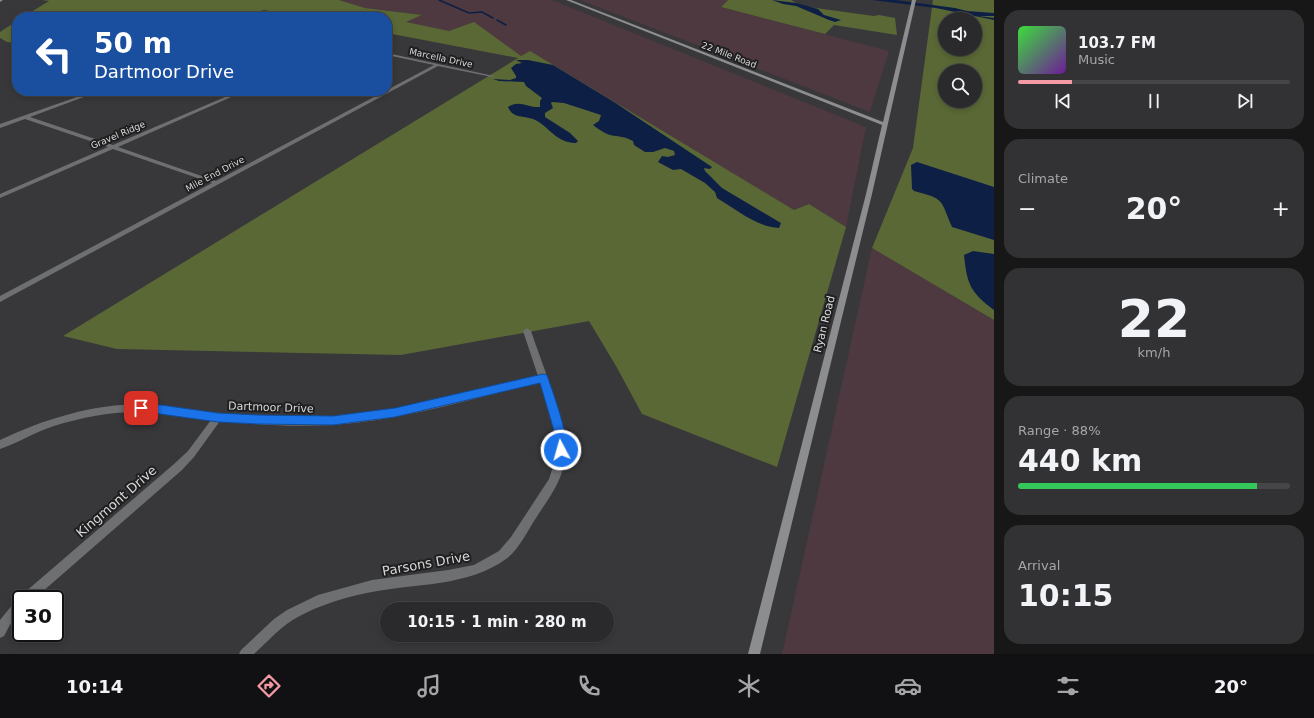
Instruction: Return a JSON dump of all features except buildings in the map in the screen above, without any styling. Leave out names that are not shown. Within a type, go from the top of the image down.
[{"type":"street","name":"22 Mile Road","points":[[568,0],[884,124]]},
{"type":"street","name":"Ryan Road","points":[[754,654],[865,209],[914,0]]},
{"type":"street","name":"Marcella Drive","points":[[392,55],[492,76]]},
{"type":"street","name":"Mile End Drive","points":[[392,89],[437,65]]},
{"type":"street","points":[[0,126],[84,96]]},
{"type":"street","name":"Gravel Ridge","points":[[0,196],[231,96]]},
{"type":"street","name":"Mile End Drive","points":[[0,299],[379,96]]},
{"type":"street","points":[[25,117],[217,183]]},
{"type":"street","name":"Parsons Drive","points":[[245,654],[278,623],[291,614],[318,601],[372,586],[448,576],[476,570],[503,555],[526,526],[553,481],[558,468],[561,450],[560,434],[527,331]]},
{"type":"street","name":"Dartmoor Drive","points":[[0,445],[68,419],[106,411],[154,409],[218,417],[316,421],[375,416],[543,378]]},
{"type":"street","name":"Kingmont Drive","points":[[35,590],[178,467],[191,454],[218,417]]},
{"type":"street","points":[[0,632],[7,618],[12,613]]},
{"type":"shaded area","points":[[339,0],[552,0],[866,127],[846,227],[809,204],[794,210],[518,58],[392,34],[392,28],[421,15],[365,8]]},
{"type":"shaded area","points":[[580,0],[728,0],[721,7],[889,51],[870,112]]},
{"type":"shaded area","points":[[872,248],[994,320],[994,654],[782,654]]},
{"type":"green space","points":[[42,0],[339,0],[365,8],[422,15],[406,22],[449,31],[474,22],[521,56],[530,51],[794,210],[809,204],[846,227],[777,467],[642,414],[589,321],[401,355],[117,349],[63,336],[518,58],[392,34],[392,12],[274,12],[264,10],[258,12],[31,12],[49,1]]},
{"type":"green space","points":[[728,0],[791,0],[801,6],[895,18],[897,35],[834,25],[825,34],[721,7]]},
{"type":"green space","points":[[933,0],[994,0],[994,320],[872,248],[913,148]]},
{"type":"green space","points":[[12,24],[12,42],[7,42],[0,38],[0,32]]},
{"type":"water","points":[[772,0],[796,3],[818,9],[824,15],[841,20],[835,22],[796,6],[783,4]]},
{"type":"water","points":[[872,0],[896,0],[980,12],[955,12],[936,8]]},
{"type":"water","points":[[982,12],[994,13],[994,16],[982,16]]},
{"type":"water","points":[[982,16],[994,18],[994,20],[982,18]]},
{"type":"water","points":[[516,60],[528,60],[553,65],[614,102],[712,167],[710,169],[704,168],[705,171],[722,188],[781,223],[779,228],[762,224],[746,217],[717,198],[715,192],[705,183],[681,169],[673,170],[658,162],[662,156],[668,157],[675,155],[674,151],[665,148],[653,152],[645,152],[634,145],[633,141],[630,139],[610,135],[601,131],[593,125],[599,121],[601,115],[564,103],[551,103],[553,108],[545,113],[545,117],[570,133],[578,141],[576,143],[561,140],[541,123],[512,113],[508,107],[520,104],[540,107],[540,101],[542,98],[526,86],[524,82],[499,81],[493,79],[510,80],[516,78],[511,68],[516,64],[522,63]]},
{"type":"water","points":[[917,162],[994,187],[994,240],[952,227],[943,205],[940,202],[931,196],[912,189],[911,165]]},
{"type":"water","points":[[973,251],[994,254],[994,310],[980,298],[971,287],[968,280],[964,255]]},
{"type":"waterway","points":[[439,0],[469,13],[482,12],[493,18]]},
{"type":"waterway","points":[[497,20],[506,25]]},
{"type":"route","points":[[141,408],[258,420],[333,421],[395,413],[543,378],[556,416],[560,434],[561,450]]}]
